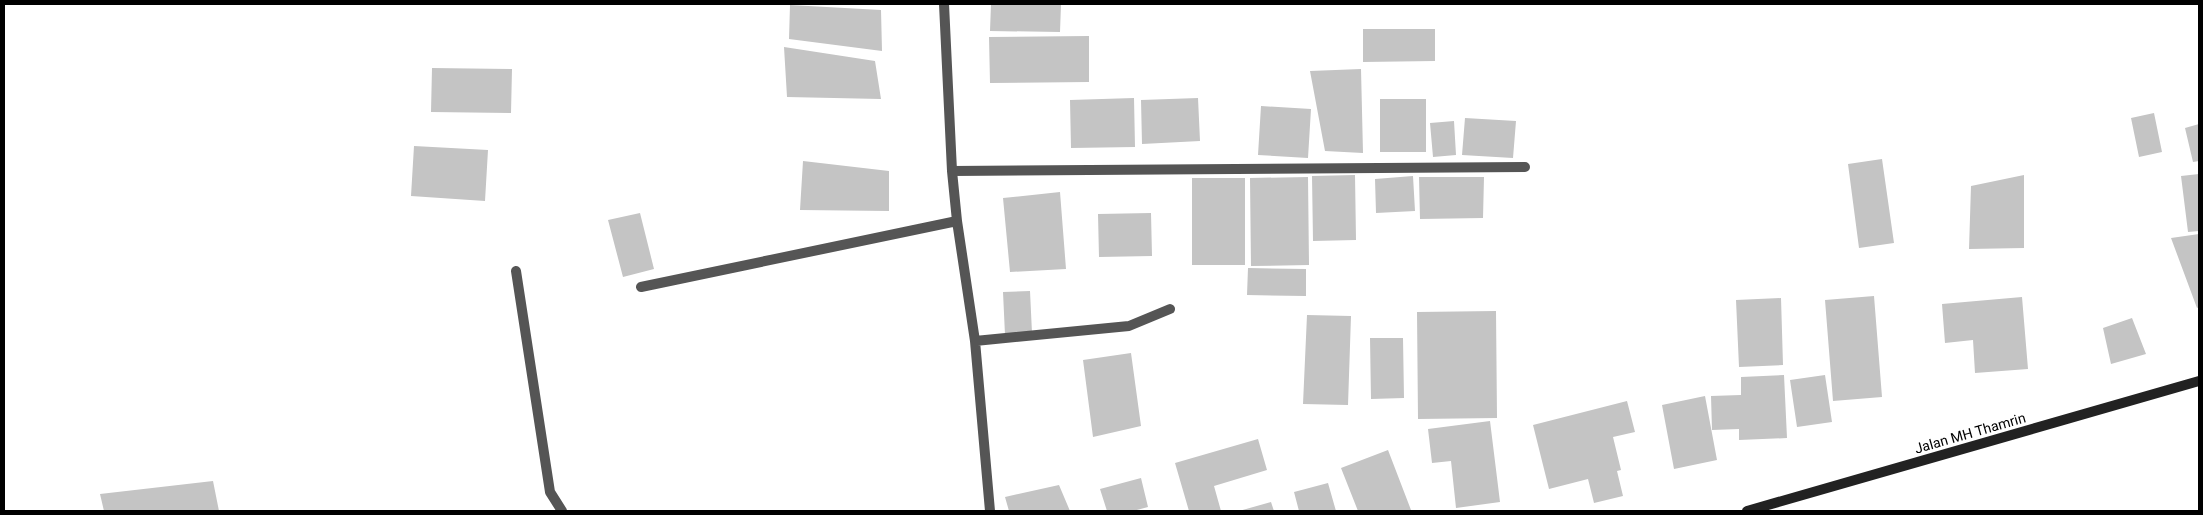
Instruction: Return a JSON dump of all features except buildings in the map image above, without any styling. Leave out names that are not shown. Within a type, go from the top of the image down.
[{"type":"main road","name":"Jalan MH Thamrin","points":[[1747,511],[2199,382]]},
{"type":"street","points":[[944,4],[952,171],[957,221],[975,341],[990,511]]},
{"type":"street","points":[[952,171],[1525,167]]},
{"type":"street","points":[[641,287],[957,221]]},
{"type":"street","points":[[516,271],[550,492],[562,511]]},
{"type":"street","points":[[975,341],[1129,326],[1170,309]]}]
